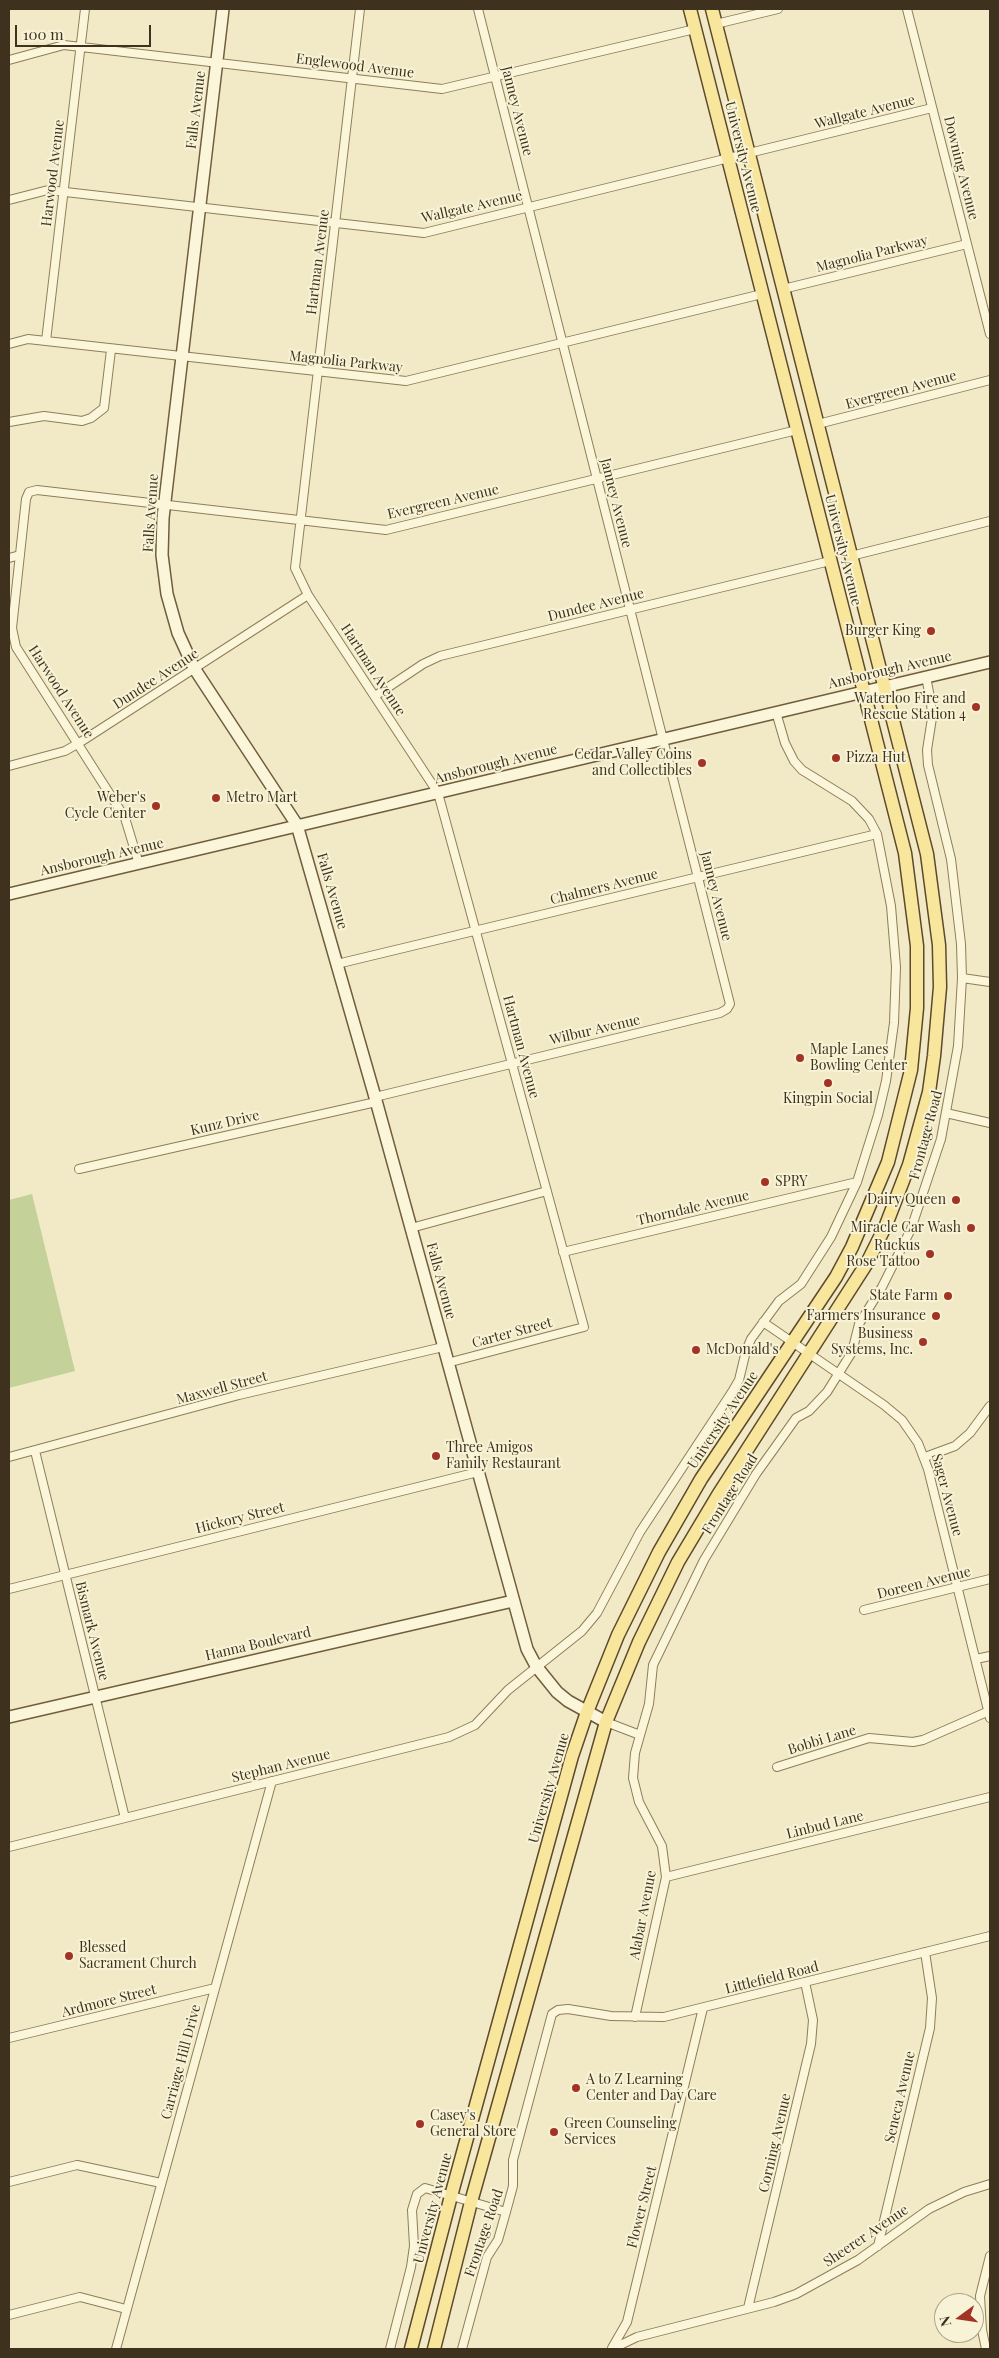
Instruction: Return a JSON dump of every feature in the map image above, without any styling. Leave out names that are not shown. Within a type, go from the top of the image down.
[{"type":"main road","name":"University Avenue","points":[[411,2349],[572,1756],[587,1712],[618,1636],[659,1552],[701,1479],[836,1277],[877,1190],[896,1132],[912,1062],[918,978],[915,913],[905,853],[690,9]]},
{"type":"main road","name":"University Avenue","points":[[434,2349],[471,2202],[606,1722],[639,1642],[678,1562],[723,1486],[855,1284],[886,1225],[910,1165],[934,1056],[940,987],[934,901],[927,854],[712,9]]},
{"type":"street","name":"Harwood Avenue","points":[[46,341],[85,9]]},
{"type":"street","name":"Falls Avenue","points":[[223,9],[165,504],[162,555],[167,594],[178,633],[194,668],[297,825],[376,1099],[527,1649],[536,1666],[557,1692],[606,1722],[640,1735]]},
{"type":"street","name":"Hartman Avenue","points":[[360,9],[296,568],[308,595],[438,793],[584,1326]]},
{"type":"street","name":"Janney Avenue","points":[[478,9],[730,1004]]},
{"type":"street","points":[[716,24],[778,9]]},
{"type":"street","name":"Downing Avenue","points":[[907,9],[990,334]]},
{"type":"street","name":"Englewood Avenue","points":[[9,60],[64,45],[442,89],[695,29]]},
{"type":"street","name":"Wallgate Avenue","points":[[9,200],[48,190],[424,233],[932,108]]},
{"type":"street","name":"Magnolia Parkway","points":[[783,289],[967,244]]},
{"type":"street","name":"Magnolia Parkway","points":[[9,344],[28,339],[111,350],[406,381],[762,294]]},
{"type":"street","points":[[9,422],[44,416],[82,421],[91,418],[104,408],[111,350]]},
{"type":"street","name":"Evergreen Avenue","points":[[818,424],[990,380]]},
{"type":"street","name":"Evergreen Avenue","points":[[29,492],[37,490],[386,530],[797,430]]},
{"type":"street","name":"Harwood Avenue","points":[[29,492],[26,499],[10,628],[16,646],[25,662],[79,743],[125,818],[139,864]]},
{"type":"street","points":[[851,556],[990,521]]},
{"type":"street","points":[[9,558],[20,555]]},
{"type":"street","name":"Dundee Avenue","points":[[375,696],[424,664],[440,656],[830,560]]},
{"type":"street","name":"Dundee Avenue","points":[[9,766],[65,751],[79,743],[308,595]]},
{"type":"street","name":"Ansborough Avenue","points":[[9,894],[990,662]]},
{"type":"street","name":"Frontage Road","points":[[640,1735],[649,1704],[652,1665],[704,1560],[756,1474],[786,1431],[796,1418],[809,1411],[827,1392],[852,1352],[859,1324],[886,1280],[911,1229],[937,1154],[958,1046],[962,978],[958,904],[951,859],[928,765],[927,750],[932,718],[932,702],[926,677]]},
{"type":"street","points":[[536,1666],[582,1631],[597,1613],[640,1532],[739,1380],[746,1351],[763,1322],[788,1292],[801,1284],[814,1266],[831,1237],[857,1182],[880,1106],[891,1051],[896,967],[892,906],[877,834],[869,819],[852,801],[811,776],[794,761],[785,742],[776,712]]},
{"type":"street","name":"Chalmers Avenue","points":[[338,964],[877,834]]},
{"type":"street","points":[[962,978],[990,982]]},
{"type":"street","name":"Wilbur Avenue","points":[[376,1099],[512,1063],[720,1013],[727,1009],[730,1004]]},
{"type":"street","name":"Kunz Drive","points":[[79,1169],[376,1099]]},
{"type":"street","points":[[946,1113],[990,1123]]},
{"type":"street","name":"Thorndale Avenue","points":[[563,1252],[857,1182]]},
{"type":"street","points":[[411,1228],[547,1190]]},
{"type":"street","name":"Sager Avenue","points":[[763,1322],[809,1352],[902,1420],[918,1443],[924,1458],[958,1587],[989,1715]]},
{"type":"street","name":"Carter Street","points":[[447,1363],[584,1326]]},
{"type":"street","name":"Maxwell Street","points":[[9,1458],[239,1395],[443,1347]]},
{"type":"street","points":[[924,1458],[956,1446],[970,1433],[990,1406]]},
{"type":"street","name":"Bismark Avenue","points":[[35,1451],[125,1818]]},
{"type":"street","name":"Hickory Street","points":[[9,1589],[478,1472]]},
{"type":"street","name":"Doreen Avenue","points":[[864,1610],[990,1580]]},
{"type":"street","name":"Hanna Boulevard","points":[[9,1717],[513,1601]]},
{"type":"street","points":[[976,1659],[990,1656]]},
{"type":"street","name":"Stephan Avenue","points":[[9,1847],[449,1737],[463,1732],[487,1715],[508,1690],[536,1666]]},
{"type":"street","name":"Bobbi Lane","points":[[777,1767],[869,1738],[918,1741],[989,1715]]},
{"type":"street","name":"Alabar Avenue","points":[[635,2017],[666,1877],[662,1846],[635,1791],[632,1764],[640,1735]]},
{"type":"street","name":"Carriage Hill Drive","points":[[116,2349],[272,1781]]},
{"type":"street","name":"Linbud Lane","points":[[666,1877],[990,1797]]},
{"type":"street","name":"Littlefield Road","points":[[558,2010],[568,2009],[603,2015],[664,2017],[990,1936]]},
{"type":"street","name":"Seneca Avenue","points":[[878,2246],[930,2028],[932,1998],[925,1952]]},
{"type":"street","name":"Corning Avenue","points":[[748,2308],[811,2044],[813,2020],[805,1982]]},
{"type":"street","name":"Ardmore Street","points":[[9,2038],[214,1988]]},
{"type":"street","name":"Flower Street","points":[[612,2349],[628,2315],[702,2008]]},
{"type":"street","name":"Frontage Road","points":[[465,2349],[487,2257],[498,2240],[513,2186],[513,2160],[543,2041],[552,2014],[558,2010]]},
{"type":"street","points":[[9,2182],[77,2165],[161,2183]]},
{"type":"street","name":"Sheerer Avenue","points":[[612,2349],[637,2337],[774,2302],[816,2284],[878,2246],[929,2209],[964,2192],[990,2184]]},
{"type":"street","points":[[390,2349],[411,2266],[414,2246],[412,2210],[417,2194],[424,2188],[506,2212]]},
{"type":"street","points":[[986,2349],[982,2330],[980,2296],[990,2256]]},
{"type":"street","points":[[9,2315],[80,2297],[126,2309]]},
{"type":"green space","points":[[32,1194],[75,1371],[9,1388],[9,1200]]},
{"type":"place","name":"Burger King","points":[[931,631]]},
{"type":"place","name":"Waterloo Fire and Rescue Station 4","points":[[976,707]]},
{"type":"place","name":"Pizza Hut","points":[[836,758]]},
{"type":"place","name":"Cedar Valley Coins and Collectibles","points":[[702,763]]},
{"type":"place","name":"Metro Mart","points":[[216,798]]},
{"type":"place","name":"Weber's Cycle Center","points":[[156,806]]},
{"type":"place","name":"Maple Lanes Bowling Center","points":[[800,1058]]},
{"type":"place","name":"Kingpin Social","points":[[828,1083]]},
{"type":"place","name":"SPRY","points":[[765,1182]]},
{"type":"place","name":"Dairy Queen","points":[[956,1200]]},
{"type":"place","name":"Miracle Car Wash","points":[[971,1228]]},
{"type":"place","name":"Ruckus Rose Tattoo","points":[[930,1254]]},
{"type":"place","name":"State Farm","points":[[948,1296]]},
{"type":"place","name":"Farmers Insurance","points":[[936,1316]]},
{"type":"place","name":"Business Systems, Inc.","points":[[923,1342]]},
{"type":"place","name":"McDonald's","points":[[696,1350]]},
{"type":"place","name":"Three Amigos Family Restaurant","points":[[436,1456]]},
{"type":"place","name":"Blessed Sacrament Church","points":[[69,1956]]},
{"type":"place","name":"A to Z Learning Center and Day Care","points":[[576,2088]]},
{"type":"place","name":"Casey's General Store","points":[[420,2124]]},
{"type":"place","name":"Green Counseling Services","points":[[554,2132]]}]
